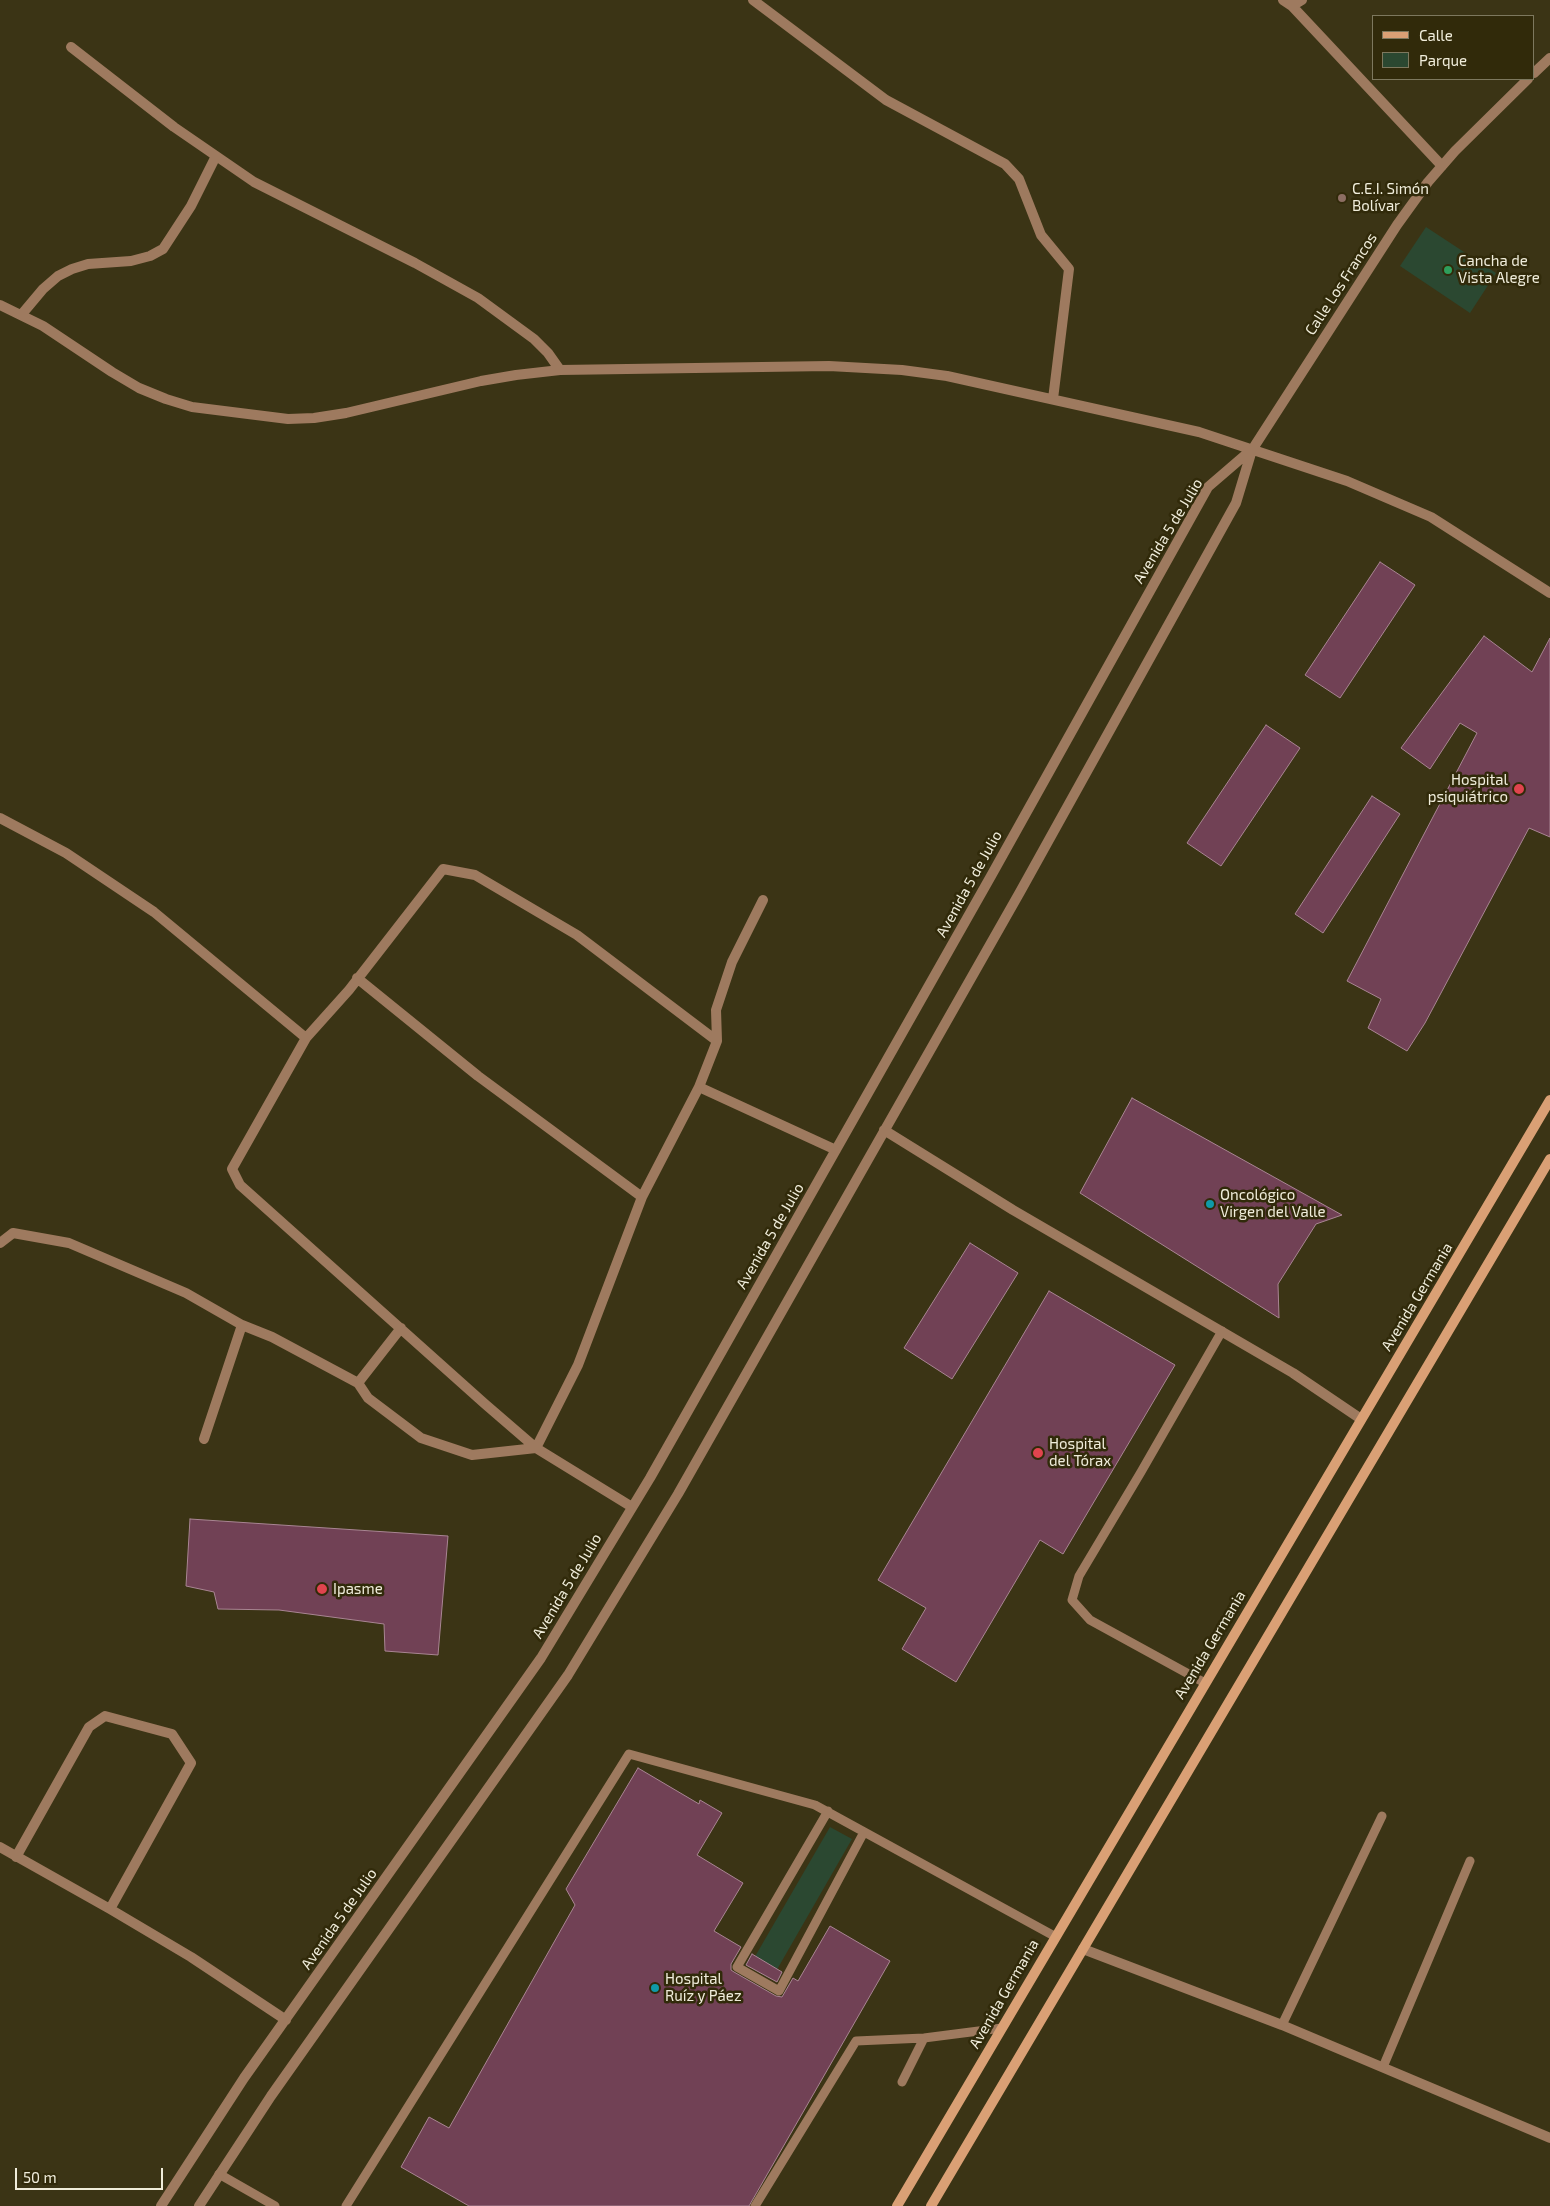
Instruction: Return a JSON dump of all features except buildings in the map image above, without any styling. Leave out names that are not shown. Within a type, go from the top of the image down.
[{"type":"street","points":[[753,0],[886,100],[1005,164],[1019,179],[1040,235],[1069,269],[1053,399]]},
{"type":"street","points":[[1287,3],[1302,0]]},
{"type":"street","points":[[1287,3],[1442,166]]},
{"type":"street","points":[[71,47],[216,156],[254,182],[415,263],[478,298],[534,339],[548,353],[560,370]]},
{"type":"street","points":[[1535,72],[1550,58]]},
{"type":"street","name":"Calle Los Francos","points":[[1252,450],[1397,225],[1442,166],[1527,80]]},
{"type":"street","points":[[22,314],[43,289],[58,276],[72,269],[88,264],[132,261],[150,256],[163,249],[191,206],[216,156]]},
{"type":"street","points":[[0,305],[22,314],[43,326],[139,388],[166,399],[192,407],[288,419],[314,418],[387,405],[480,381],[560,370],[769,366],[866,367],[947,376],[1199,432],[1346,482],[1431,517],[1550,593]]},
{"type":"street","points":[[199,2206],[271,2096],[568,1675],[678,1494],[1020,892],[1236,503],[1252,450]]},
{"type":"street","name":"Avenida 5 de Julio","points":[[161,2206],[214,2122],[526,1681],[632,1507],[836,1150],[1208,487],[1252,450]]},
{"type":"street","points":[[0,818],[66,853],[154,912],[306,1038]]},
{"type":"street","points":[[632,1507],[536,1448],[240,1185],[232,1169],[306,1038],[357,978],[443,869],[475,875],[577,935],[717,1041]]},
{"type":"street","points":[[536,1448],[578,1365],[642,1197],[699,1087],[717,1041],[716,1010],[732,962],[762,900]]},
{"type":"street","points":[[357,978],[478,1076],[642,1197]]},
{"type":"street","points":[[699,1087],[836,1150]]},
{"type":"street","name":"Avenida Germania","points":[[897,2206],[1550,1100]]},
{"type":"street","points":[[884,1130],[1013,1210],[1293,1373],[1361,1419]]},
{"type":"street","points":[[931,2206],[1550,1159]]},
{"type":"street","points":[[0,1244],[13,1233],[69,1243],[186,1293],[242,1325],[272,1337],[358,1383],[368,1398],[421,1438],[472,1455],[536,1448]]},
{"type":"street","points":[[204,1440],[242,1325]]},
{"type":"street","points":[[358,1383],[401,1328]]},
{"type":"street","points":[[16,1857],[89,1727],[105,1716],[172,1734],[191,1763],[110,1909]]},
{"type":"street","points":[[0,1847],[191,1957],[286,2020]]},
{"type":"street","points":[[1082,1949],[1282,2025],[1550,2138]]},
{"type":"lane","points":[[1205,1683],[1090,1620],[1072,1600],[1079,1576],[1222,1331]]},
{"type":"lane","points":[[346,2206],[629,1754],[815,1805],[1056,1936]]},
{"type":"lane","points":[[828,1811],[737,1967],[780,1991],[864,1832]]},
{"type":"lane","points":[[1282,2025],[1382,1816]]},
{"type":"lane","points":[[1383,2067],[1470,1861]]},
{"type":"lane","points":[[755,2206],[856,2040],[924,2038],[1002,2028]]},
{"type":"lane","points":[[902,2082],[924,2038]]},
{"type":"lane","points":[[219,2174],[275,2206]]},
{"type":"green space","name":"Cancha de Vista Alegre","points":[[1426,227],[1496,273],[1470,313],[1400,266]]},
{"type":"green space","points":[[830,1827],[852,1839],[775,1973],[753,1960]]},
{"type":"place","name":"C.E.I. Simón Bolívar","points":[[1342,198]]},
{"type":"place","name":"Cancha de Vista Alegre","points":[[1448,270]]},
{"type":"place","name":"Hospital psiquiátrico","points":[[1519,789]]},
{"type":"place","name":"Oncológico Virgen del Valle","points":[[1210,1204]]},
{"type":"place","name":"Hospital del Tórax","points":[[1038,1453]]},
{"type":"place","name":"Ipasme","points":[[322,1589]]},
{"type":"place","name":"Hospital Ruíz y Páez","points":[[655,1988]]}]
